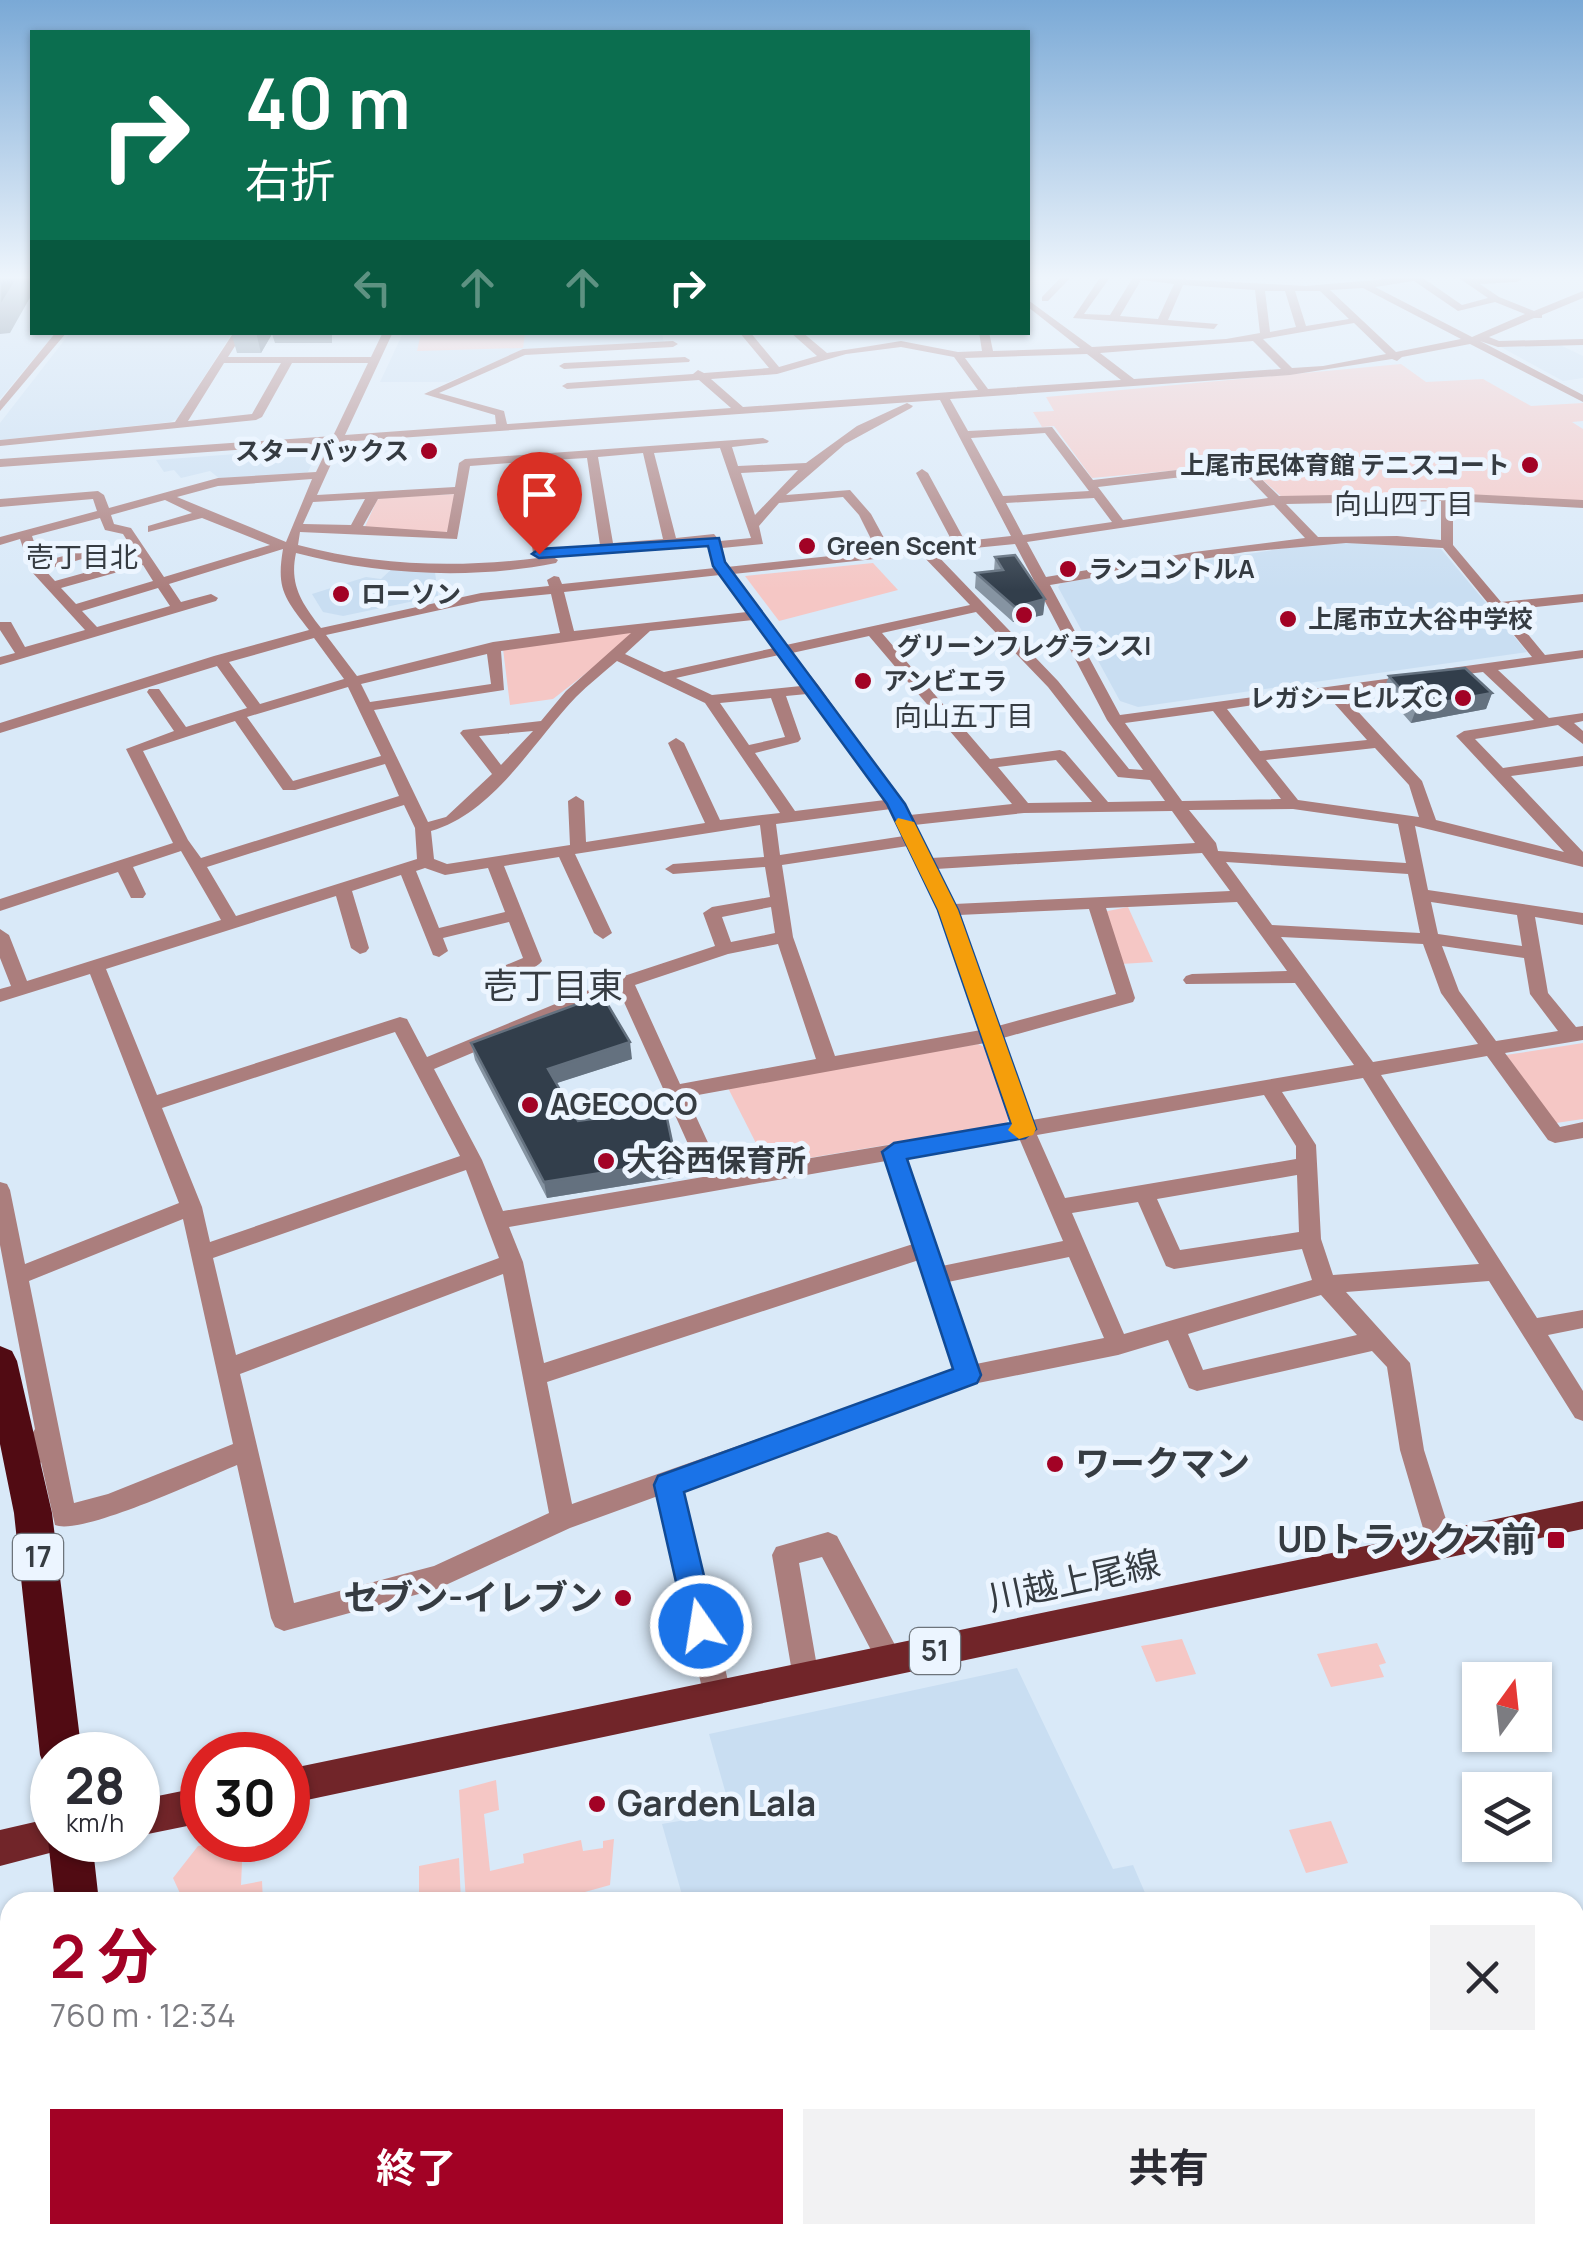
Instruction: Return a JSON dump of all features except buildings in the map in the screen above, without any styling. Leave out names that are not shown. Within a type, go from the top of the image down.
[{"type":"highway","name":"17","points":[[0,1361],[24,1470],[57,1732]]},
{"type":"highway","points":[[72,1862],[76,1892]]},
{"type":"main road","name":"川越上尾線","points":[[310,1782],[1583,1515]]},
{"type":"main road","points":[[0,1848],[30,1841]]},
{"type":"street","points":[[0,408],[22,381]]},
{"type":"street","points":[[179,425],[208,381]]},
{"type":"street","points":[[0,443],[256,417],[276,381]]},
{"type":"street","points":[[365,381],[286,546],[285,572],[292,598],[351,678],[386,759],[423,828],[416,865],[436,943],[514,915]]},
{"type":"street","points":[[458,381],[428,394],[500,413],[502,428]]},
{"type":"street","points":[[566,381],[573,423]]},
{"type":"street","points":[[567,386],[647,381]]},
{"type":"street","points":[[706,381],[741,412]]},
{"type":"street","points":[[976,381],[986,394]]},
{"type":"street","points":[[1128,381],[1133,384]]},
{"type":"street","points":[[0,502],[76,478],[337,439],[1177,381]]},
{"type":"street","points":[[1550,381],[1583,400]]},
{"type":"street","points":[[944,397],[1002,500],[1115,720],[1367,1069],[1583,1411]]},
{"type":"street","points":[[753,524],[804,466],[879,418],[908,406],[906,400]]},
{"type":"street","points":[[678,416],[687,447]]},
{"type":"street","points":[[966,435],[1048,429],[1120,524]]},
{"type":"street","points":[[295,528],[453,536],[465,463],[763,441]]},
{"type":"street","points":[[168,497],[286,546],[429,569],[479,571],[607,549],[758,541],[725,444]]},
{"type":"street","points":[[648,450],[671,544]]},
{"type":"street","points":[[592,454],[607,549]]},
{"type":"street","points":[[528,458],[539,554],[550,557]]},
{"type":"street","points":[[0,463],[76,478],[98,496],[110,527],[127,531],[178,608]]},
{"type":"street","points":[[733,470],[804,466]]},
{"type":"street","points":[[1002,500],[1244,466],[1314,540]]},
{"type":"street","points":[[0,542],[218,482],[320,474]]},
{"type":"street","points":[[922,474],[962,545]]},
{"type":"street","points":[[308,500],[461,490]]},
{"type":"street","points":[[774,500],[846,493],[864,514],[884,554]]},
{"type":"street","points":[[355,530],[374,496]]},
{"type":"street","points":[[1448,497],[1448,546],[1541,659]]},
{"type":"street","points":[[0,728],[314,631],[480,597],[1022,539],[1279,500],[1448,497],[1583,504]]},
{"type":"street","points":[[152,529],[204,513]]},
{"type":"street","points":[[25,535],[36,568],[94,632]]},
{"type":"street","points":[[1042,582],[1314,540],[1397,537],[1448,546]]},
{"type":"street","points":[[714,541],[718,563],[814,689],[904,822],[948,910],[1025,1129],[1118,1346]]},
{"type":"street","points":[[36,568],[77,556],[77,544]]},
{"type":"street","points":[[74,608],[286,546]]},
{"type":"street","points":[[924,549],[1052,684],[1124,774],[1152,775]]},
{"type":"street","points":[[550,557],[568,636]]},
{"type":"street","points":[[53,586],[146,560]]},
{"type":"street","points":[[0,662],[22,652],[211,598]]},
{"type":"street","points":[[1496,607],[1583,598]]},
{"type":"street","points":[[662,676],[980,607]]},
{"type":"street","points":[[230,922],[182,845],[134,748],[351,678],[493,646],[758,615]]},
{"type":"street","points":[[0,626],[6,625],[22,652]]},
{"type":"street","points":[[423,828],[452,820],[501,775],[542,725],[646,628]]},
{"type":"street","points":[[871,630],[1024,808]]},
{"type":"street","points":[[366,707],[499,688],[493,646]]},
{"type":"street","points":[[1115,720],[1583,654]]},
{"type":"street","points":[[616,656],[710,700],[791,817]]},
{"type":"street","points":[[0,716],[170,662],[188,659],[201,664]]},
{"type":"street","points":[[219,659],[256,709]]},
{"type":"street","points":[[0,740],[203,674],[201,664]]},
{"type":"street","points":[[1486,667],[1553,721],[1583,739]]},
{"type":"street","points":[[710,700],[814,689]]},
{"type":"street","points":[[1328,689],[1416,784],[1429,824]]},
{"type":"street","points":[[154,692],[183,732]]},
{"type":"street","points":[[745,751],[793,739],[777,693]]},
{"type":"street","points":[[1216,705],[1293,804]]},
{"type":"street","points":[[238,715],[289,788],[386,759]]},
{"type":"street","points":[[1580,855],[1464,736],[1583,717]]},
{"type":"street","points":[[501,775],[468,733],[542,725]]},
{"type":"street","points":[[676,743],[715,826]]},
{"type":"street","points":[[1256,756],[1378,743]]},
{"type":"street","points":[[987,764],[1060,755],[1106,808]]},
{"type":"street","points":[[1499,773],[1583,760]]},
{"type":"street","points":[[197,865],[408,798]]},
{"type":"street","points":[[576,801],[571,848],[603,933]]},
{"type":"street","points":[[0,996],[416,865],[444,870],[791,817],[904,822],[1024,808],[1293,804],[1405,819],[1580,855]]},
{"type":"street","points":[[1405,819],[1430,938],[1450,993],[1555,1135],[1583,1130]]},
{"type":"street","points":[[766,820],[776,861],[784,937],[828,1065]]},
{"type":"street","points":[[673,869],[776,861],[904,822]]},
{"type":"street","points":[[0,904],[182,845]]},
{"type":"street","points":[[925,864],[1214,852],[1417,870]]},
{"type":"street","points":[[494,862],[534,960],[512,969]]},
{"type":"street","points":[[124,864],[137,894]]},
{"type":"street","points":[[342,886],[360,948]]},
{"type":"street","points":[[1422,894],[1583,920]]},
{"type":"street","points":[[948,910],[1244,896]]},
{"type":"street","points":[[724,950],[712,913],[781,900]]},
{"type":"street","points":[[674,1092],[991,1036],[1126,998],[1096,903]]},
{"type":"street","points":[[1524,910],[1539,994],[1578,1034]]},
{"type":"street","points":[[1267,930],[1430,938],[1532,953]]},
{"type":"street","points":[[0,934],[22,989]]},
{"type":"street","points":[[423,1066],[624,982],[724,950],[784,937]]},
{"type":"street","points":[[96,966],[191,1206],[284,1618],[437,1578],[563,1519],[668,1485],[968,1375],[1118,1346],[1325,1285],[1495,1272]]},
{"type":"street","points":[[1192,980],[1301,977]]},
{"type":"street","points":[[624,982],[715,1180]]},
{"type":"street","points":[[152,1104],[400,1024],[472,1160],[512,1262],[563,1519]]},
{"type":"street","points":[[498,1220],[1578,1034]]},
{"type":"street","points":[[1269,1087],[1306,1146],[1310,1239],[1325,1285],[1398,1363],[1412,1450],[1441,1545]]},
{"type":"street","points":[[894,1152],[968,1375]]},
{"type":"street","points":[[202,1253],[472,1160]]},
{"type":"street","points":[[1061,1208],[1308,1165]]},
{"type":"street","points":[[0,1190],[64,1518],[109,1505],[244,1451]]},
{"type":"street","points":[[1144,1193],[1174,1260],[1310,1239]]},
{"type":"street","points":[[18,1276],[191,1206]]},
{"type":"street","points":[[935,1276],[1078,1247]]},
{"type":"street","points":[[535,1376],[926,1248]]},
{"type":"street","points":[[226,1368],[512,1262]]},
{"type":"street","points":[[1531,1328],[1583,1320]]},
{"type":"street","points":[[1174,1329],[1197,1382],[1376,1340]]},
{"type":"street","points":[[24,1470],[47,1431]]},
{"type":"street","points":[[668,1485],[718,1697]]},
{"type":"street","points":[[806,1678],[785,1555],[828,1544],[890,1660]]},
{"type":"shaded area","points":[[0,381],[15,381],[0,399]]},
{"type":"shaded area","points":[[33,381],[202,381],[177,419],[170,422],[0,440],[0,423]]},
{"type":"shaded area","points":[[381,381],[451,381],[448,382]]},
{"type":"shaded area","points":[[1222,381],[1486,381],[1531,406],[1583,403],[1583,421],[1572,422],[1583,429],[1583,502],[1283,498],[1245,464],[1092,478],[1054,426],[1042,427],[1033,412],[1054,411],[1046,397]]},
{"type":"shaded area","points":[[304,449],[316,454],[308,472],[302,474],[220,479],[210,471],[181,478],[174,470],[164,472],[156,460]]},
{"type":"shaded area","points":[[456,494],[449,531],[364,529],[377,500],[383,497]]},
{"type":"shaded area","name":"上尾市立大谷中学校","points":[[1332,541],[1441,549],[1527,652],[1138,707],[1120,701],[1058,587],[1061,583]]},
{"type":"shaded area","points":[[873,563],[898,590],[779,621],[745,576]]},
{"type":"shaded area","points":[[394,567],[435,572],[438,596],[343,616],[323,612],[312,594],[366,577],[381,579]]},
{"type":"shaded area","points":[[630,631],[635,635],[553,699],[510,705],[503,649]]},
{"type":"shaded area","points":[[1128,907],[1153,962],[1121,964],[1103,912]]},
{"type":"shaded area","points":[[1583,1043],[1583,1119],[1556,1123],[1506,1055]]},
{"type":"shaded area","points":[[978,1044],[986,1048],[1009,1118],[1005,1125],[767,1165],[727,1086]]},
{"type":"shaded area","points":[[1182,1639],[1196,1674],[1156,1682],[1141,1646]]},
{"type":"shaded area","points":[[1377,1643],[1386,1663],[1379,1665],[1384,1677],[1331,1687],[1317,1654]]},
{"type":"shaded area","points":[[1017,1668],[1113,1869],[1133,1865],[1145,1892],[681,1892],[662,1824],[731,1812],[709,1734]]},
{"type":"shaded area","points":[[496,1780],[499,1810],[484,1814],[490,1871],[524,1863],[523,1854],[581,1840],[583,1851],[603,1848],[603,1841],[614,1839],[610,1885],[585,1892],[465,1892],[459,1790]]},
{"type":"shaded area","points":[[1331,1821],[1348,1863],[1306,1873],[1289,1830]]},
{"type":"shaded area","points":[[459,1858],[461,1892],[419,1892],[419,1866]]},
{"type":"shaded area","points":[[186,1862],[242,1862],[241,1885],[262,1881],[263,1892],[179,1892],[173,1878]]},
{"type":"slow traffic","points":[[904,822],[948,910],[1025,1129],[1019,1130]]},
{"type":"place","name":"スターバックス","points":[[429,451]]},
{"type":"place","name":"上尾市民体育館 テニスコート","points":[[1530,465]]},
{"type":"place","name":"Green Scent","points":[[807,546]]},
{"type":"place","name":"ランコントルA","points":[[1068,569]]},
{"type":"place","name":"ローソン","points":[[341,594]]},
{"type":"place","name":"グリーンフレグランスI","points":[[1024,615]]},
{"type":"place","name":"上尾市立大谷中学校","points":[[1288,619]]},
{"type":"place","name":"アンビエラ","points":[[863,681]]},
{"type":"place","name":"レガシーヒルズC","points":[[1463,698]]},
{"type":"place","name":"AGECOCO","points":[[530,1105]]},
{"type":"place","name":"大谷西保育所","points":[[606,1161]]},
{"type":"place","name":"ワークマン","points":[[1055,1464]]},
{"type":"place","name":"UDトラックス前","points":[[1556,1540]]},
{"type":"place","name":"セブン-イレブン","points":[[623,1598]]},
{"type":"place","name":"Garden Lala","points":[[597,1804]]},
{"type":"district","name":"向山四丁目","points":[[1404,504]]},
{"type":"district","name":"壱丁目北","points":[[82,557]]},
{"type":"district","name":"向山五丁目","points":[[964,716]]},
{"type":"district","name":"壱丁目東","points":[[553,986]]},
{"type":"route","points":[[539,554],[714,541],[718,563],[896,804],[948,910],[1025,1129],[894,1152],[968,1375],[668,1485],[701,1626]]}]
